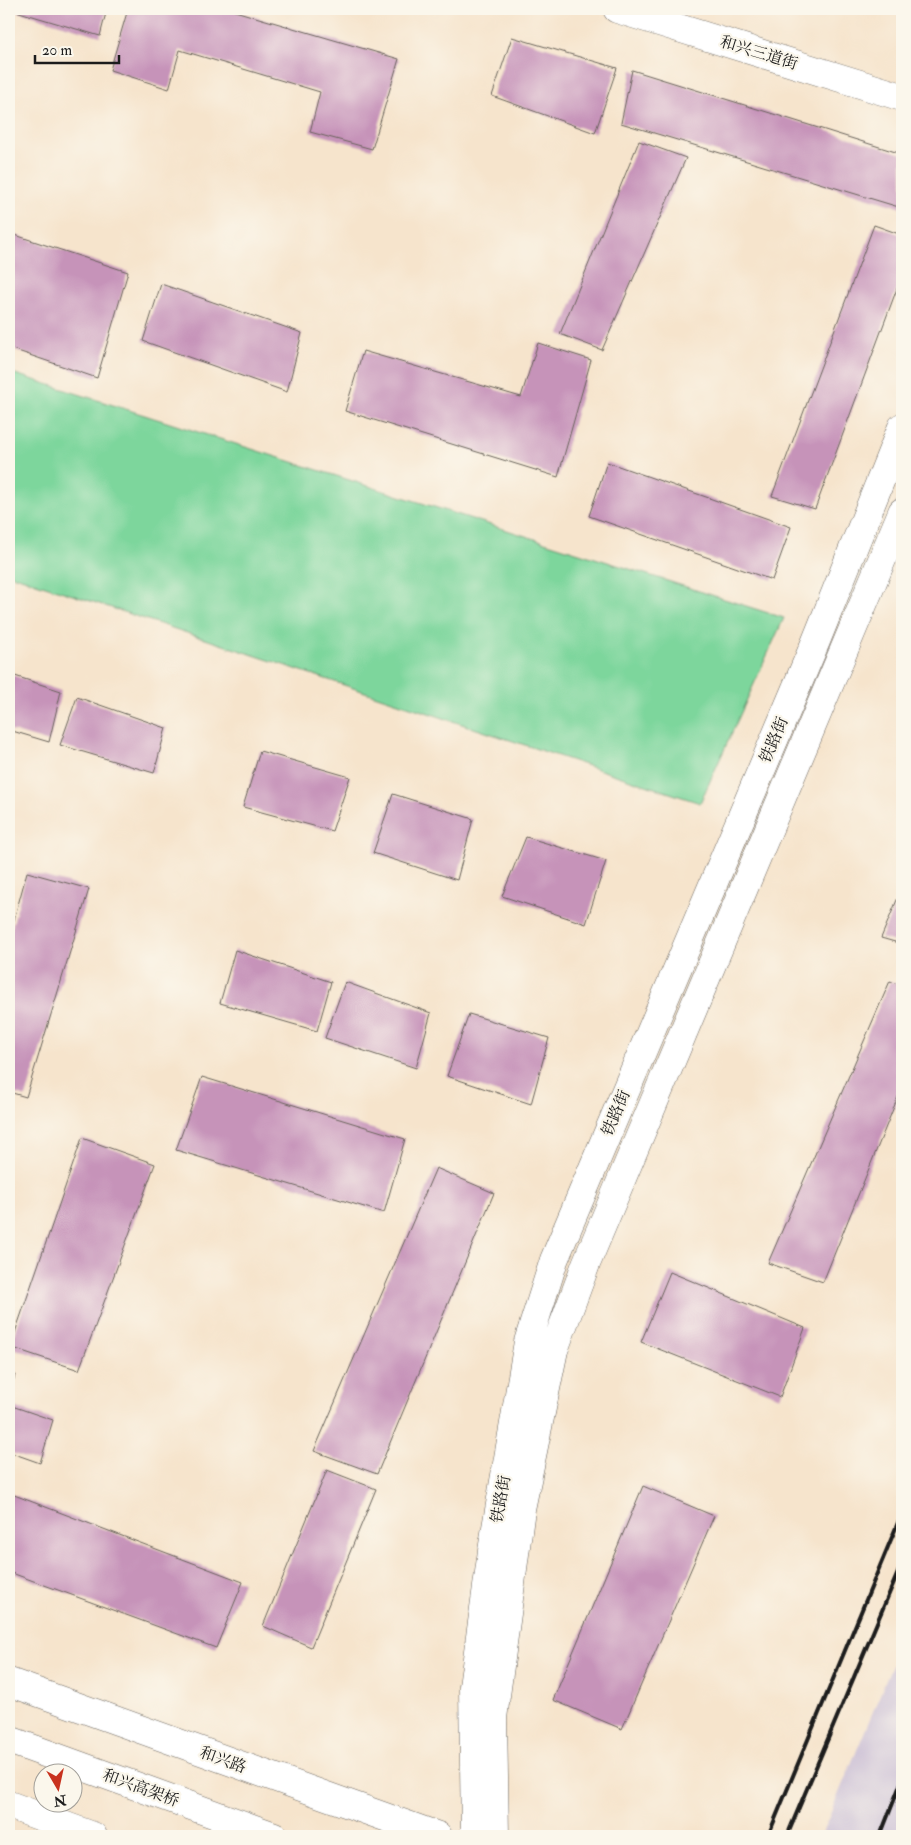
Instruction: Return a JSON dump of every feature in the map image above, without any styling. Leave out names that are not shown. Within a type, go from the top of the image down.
[{"type":"main road","name":"和兴三道街","points":[[617,9],[902,97]]},
{"type":"main road","name":"铁路街","points":[[475,1836],[473,1687],[494,1542],[528,1342],[554,1260],[816,641],[902,427]]},
{"type":"main road","name":"铁路街","points":[[495,1836],[493,1718],[521,1509],[554,1350],[586,1264],[902,512]]},
{"type":"main road","name":"和兴路","points":[[9,1682],[438,1836]]},
{"type":"main road","name":"和兴高架桥","points":[[9,1740],[274,1836]]},
{"type":"main road","points":[[234,1763],[400,1836]]},
{"type":"main road","points":[[9,1805],[93,1836]]},
{"type":"shaded area","points":[[902,1642],[902,1836],[821,1836]]},
{"type":"green space","points":[[9,372],[784,618],[700,803],[9,574]]},
{"type":"building","points":[[9,9],[107,9],[100,36]]},
{"type":"building","points":[[128,9],[228,9],[399,59],[372,149],[310,132],[320,92],[180,50],[169,89],[110,70]]},
{"type":"building","points":[[512,37],[617,68],[595,133],[492,96]]},
{"type":"building","points":[[632,70],[902,154],[902,208],[621,123]]},
{"type":"building","points":[[639,141],[686,158],[602,350],[560,334]]},
{"type":"building","points":[[874,225],[902,235],[902,275],[815,509],[772,496]]},
{"type":"building","points":[[9,233],[128,272],[97,378],[9,348]]},
{"type":"building","points":[[161,284],[302,333],[287,392],[143,341]]},
{"type":"building","points":[[538,343],[591,360],[558,477],[345,411],[363,351],[521,397]]},
{"type":"building","points":[[607,462],[791,527],[772,580],[589,516]]},
{"type":"building","points":[[9,674],[61,691],[49,742],[9,730]]},
{"type":"building","points":[[77,697],[166,728],[154,773],[60,745]]},
{"type":"building","points":[[260,751],[350,777],[332,831],[243,807]]},
{"type":"building","points":[[393,794],[473,819],[457,880],[373,853]]},
{"type":"building","points":[[526,837],[606,861],[586,924],[502,896]]},
{"type":"building","points":[[27,872],[89,889],[26,1097],[9,1092],[9,938]]},
{"type":"building","points":[[902,888],[902,944],[881,938]]},
{"type":"building","points":[[235,950],[331,982],[317,1031],[220,1003]]},
{"type":"building","points":[[890,981],[902,986],[902,1087],[823,1282],[768,1263]]},
{"type":"building","points":[[345,982],[431,1013],[416,1068],[325,1038]]},
{"type":"building","points":[[469,1014],[549,1038],[531,1104],[447,1076]]},
{"type":"building","points":[[202,1077],[405,1139],[384,1213],[176,1150]]},
{"type":"building","points":[[82,1138],[155,1164],[79,1370],[10,1347]]},
{"type":"building","points":[[436,1168],[494,1193],[377,1474],[314,1451]]},
{"type":"building","points":[[670,1272],[805,1328],[780,1397],[641,1342]]},
{"type":"building","points":[[9,1373],[15,1375],[9,1397]]},
{"type":"building","points":[[9,1405],[53,1420],[40,1463],[9,1452]]},
{"type":"building","points":[[327,1470],[376,1489],[311,1647],[263,1626]]},
{"type":"building","points":[[643,1486],[714,1516],[622,1729],[553,1700]]},
{"type":"building","points":[[9,1493],[243,1582],[216,1648],[9,1572]]},
{"type":"railway","points":[[768,1836],[902,1513]]},
{"type":"railway","points":[[787,1836],[902,1563]]},
{"type":"railway","points":[[880,1836],[902,1780]]}]
